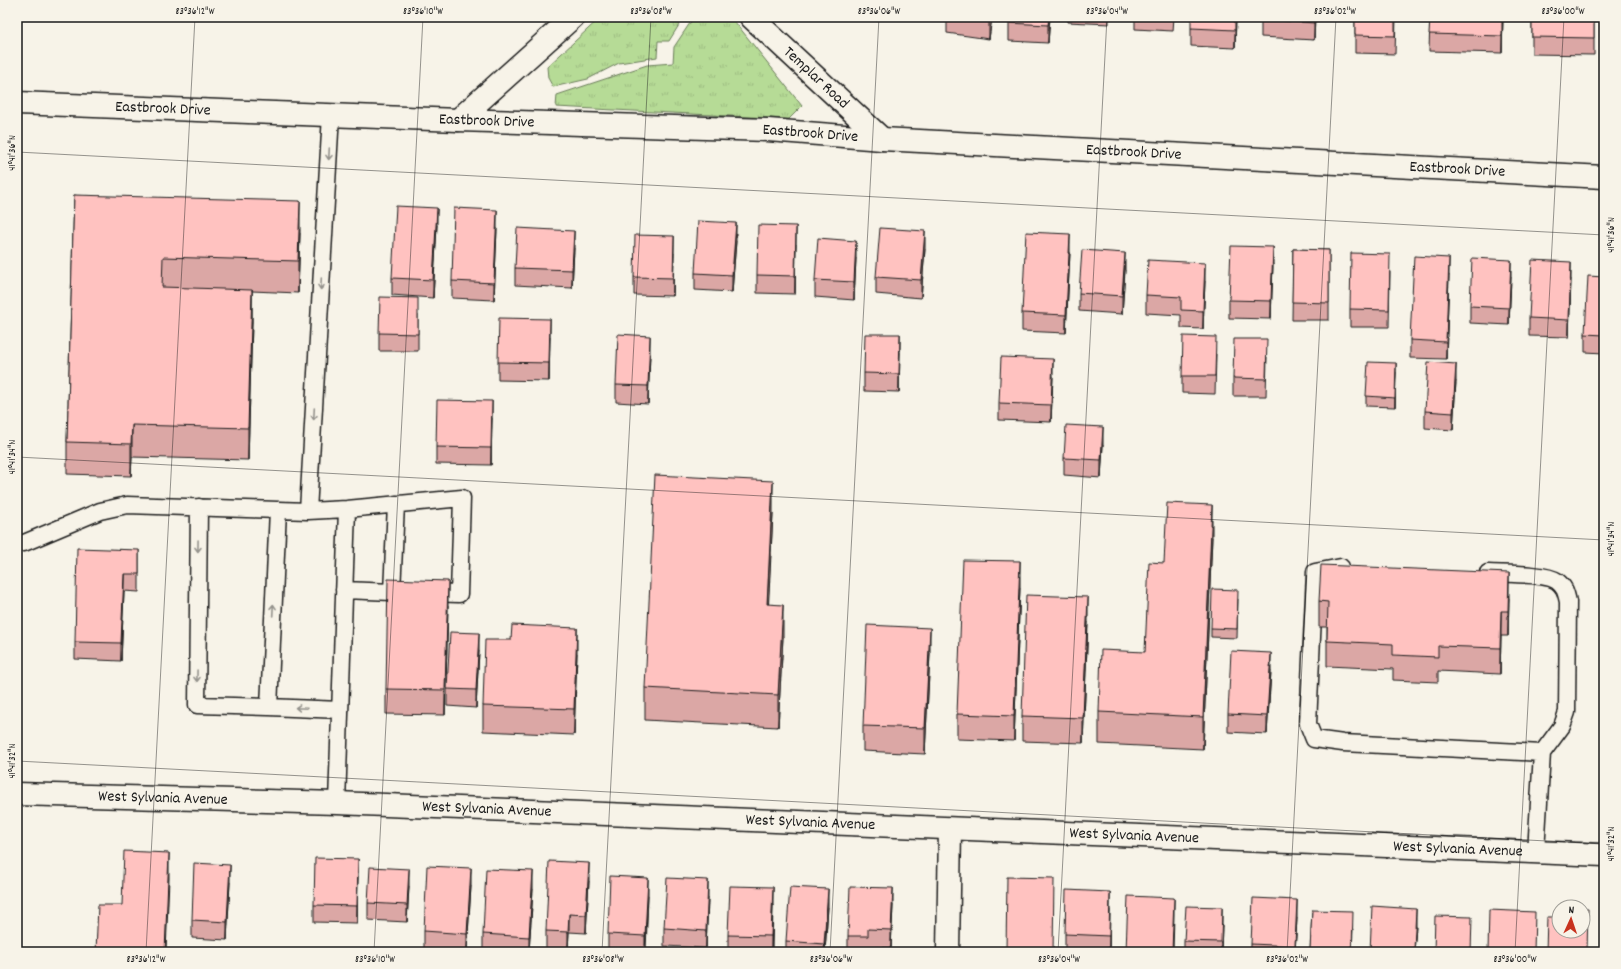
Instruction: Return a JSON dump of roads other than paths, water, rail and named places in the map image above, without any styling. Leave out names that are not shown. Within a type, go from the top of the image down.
[{"type":"street","points":[[458,120],[573,17]]},
{"type":"street","name":"Templar Road","points":[[751,17],[882,139]]},
{"type":"street","name":"Eastbrook Drive","points":[[17,103],[768,130],[882,139],[1604,177]]},
{"type":"street","name":"West Sylvania Avenue","points":[[17,794],[337,803],[1604,855]]},
{"type":"street","points":[[948,952],[950,828]]},
{"type":"lane","points":[[308,511],[331,115]]},
{"type":"lane","points":[[17,543],[24,543],[100,511],[127,505],[308,511],[347,509],[462,498],[459,594],[344,590]]},
{"type":"lane","points":[[392,592],[396,504]]},
{"type":"lane","points":[[199,507],[197,705],[340,710]]},
{"type":"lane","points":[[337,803],[347,509]]},
{"type":"lane","points":[[269,707],[278,510]]},
{"type":"lane","points":[[1354,566],[1346,566],[1315,572],[1308,724],[1314,739],[1343,743],[1542,753]]},
{"type":"lane","points":[[1470,572],[1539,576],[1556,580],[1565,590],[1568,602],[1567,712],[1562,726],[1542,753],[1536,852]]}]
